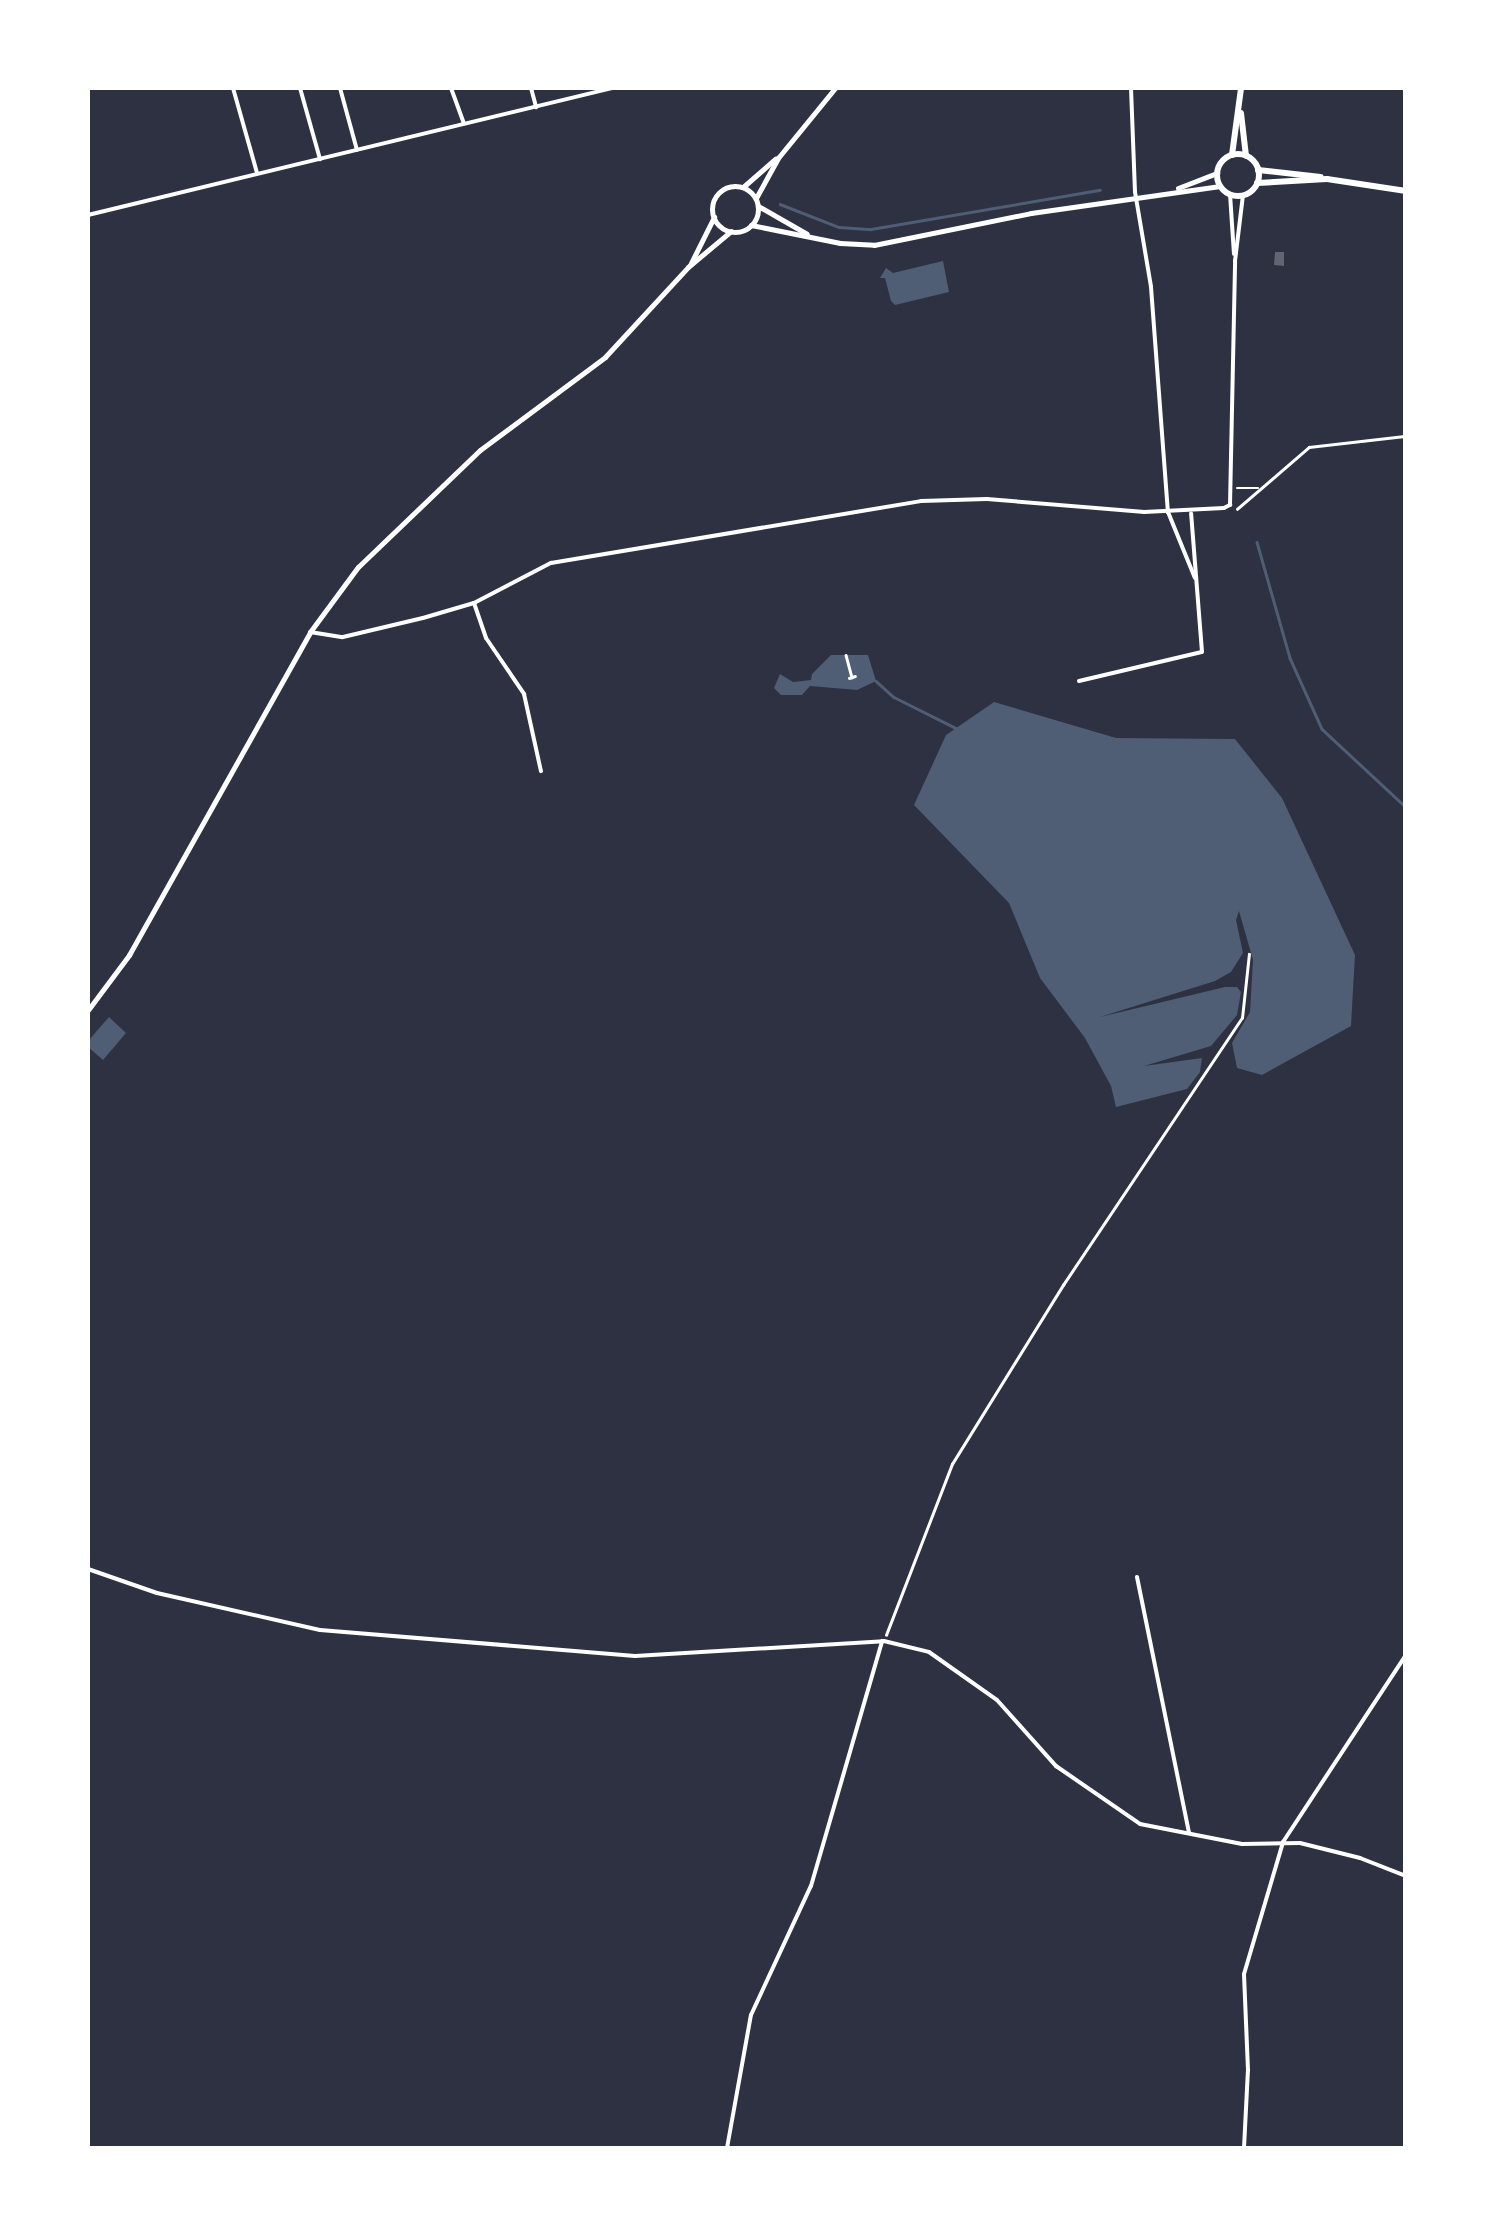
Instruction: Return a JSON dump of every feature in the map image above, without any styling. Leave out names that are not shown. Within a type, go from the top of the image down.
[{"type":"main road","points":[[1241,88],[1240,130],[1246,156],[1258,170],[1406,191]]},
{"type":"main road","points":[[1240,130],[1232,156],[1218,173],[1220,186],[1230,194],[1244,195],[1257,184],[1308,177]]},
{"type":"main road","points":[[1232,156],[1246,156]]},
{"type":"main road","points":[[1257,184],[1258,170]]},
{"type":"street","points":[[234,88],[257,174]]},
{"type":"street","points":[[300,88],[320,159]]},
{"type":"street","points":[[340,88],[358,151]]},
{"type":"street","points":[[451,88],[464,123]]},
{"type":"street","points":[[531,88],[536,108]]},
{"type":"street","points":[[585,88],[587,94]]},
{"type":"street","points":[[88,215],[612,88]]},
{"type":"street","points":[[688,267],[714,218],[713,204],[720,191],[743,187],[778,158],[835,88]]},
{"type":"street","points":[[1131,88],[1135,198],[1151,286],[1168,512],[1195,578]]},
{"type":"street","points":[[751,224],[756,203],[778,158]]},
{"type":"street","points":[[88,1010],[141,935],[310,632],[358,567],[405,518],[488,443],[605,357],[688,267],[731,231],[751,224],[850,244],[883,244],[999,218],[1135,198],[1176,189],[1218,173]]},
{"type":"street","points":[[1176,189],[1220,186]]},
{"type":"street","points":[[743,187],[756,203],[810,235]]},
{"type":"street","points":[[1230,194],[1235,261]]},
{"type":"street","points":[[310,632],[343,637],[474,603],[551,563],[921,501],[987,499],[1168,512],[1230,508],[1235,261],[1244,195]]},
{"type":"street","points":[[714,218],[731,231]]},
{"type":"street","points":[[1080,681],[1202,652],[1191,511]]},
{"type":"street","points":[[474,603],[486,638],[524,694],[541,772]]},
{"type":"street","points":[[88,1569],[157,1593],[339,1631],[635,1656],[883,1641],[930,1652],[997,1700],[1056,1766],[1140,1824],[1242,1844],[1282,1842],[1346,1853],[1406,1876]]},
{"type":"street","points":[[1136,1577],[1189,1832]]},
{"type":"street","points":[[727,2148],[751,2015],[812,1886],[883,1641]]},
{"type":"street","points":[[1244,2148],[1248,2070],[1244,1974],[1282,1842],[1406,1655]]},
{"type":"path","points":[[1228,486],[1244,491],[1259,487],[1315,445],[1406,436]]},
{"type":"path","points":[[1230,508],[1254,498],[1259,487]]},
{"type":"path","points":[[846,655],[852,677]]},
{"type":"path","points":[[883,1641],[952,1464],[1063,1285],[1242,1018],[1248,992],[1249,954]]},
{"type":"water","points":[[943,261],[949,292],[895,305],[891,301],[885,278],[880,278],[886,268],[893,273]]},
{"type":"water","points":[[831,655],[868,655],[876,681],[857,690],[810,686],[802,695],[781,695],[774,688],[780,674],[793,682],[811,680]]},
{"type":"water","points":[[994,702],[1116,738],[1235,739],[1282,798],[1355,955],[1351,1026],[1262,1075],[1237,1068],[1232,1043],[1250,1012],[1253,960],[1239,911],[1236,920],[1243,953],[1231,972],[1215,981],[1100,1017],[1225,987],[1237,987],[1241,992],[1237,1015],[1211,1046],[1144,1066],[1202,1058],[1200,1072],[1187,1089],[1116,1107],[1111,1086],[1085,1038],[1040,978],[1009,903],[914,805],[946,735]]},
{"type":"water","points":[[109,1017],[126,1033],[103,1060],[88,1047],[88,1041]]},
{"type":"building","points":[[1275,252],[1284,252],[1284,266],[1274,265]]},
{"type":"waterway","points":[[780,204],[839,227],[871,229],[1100,190]]},
{"type":"waterway","points":[[1257,542],[1290,658],[1322,729],[1406,807]]},
{"type":"waterway","points":[[876,681],[894,697],[956,728]]}]
